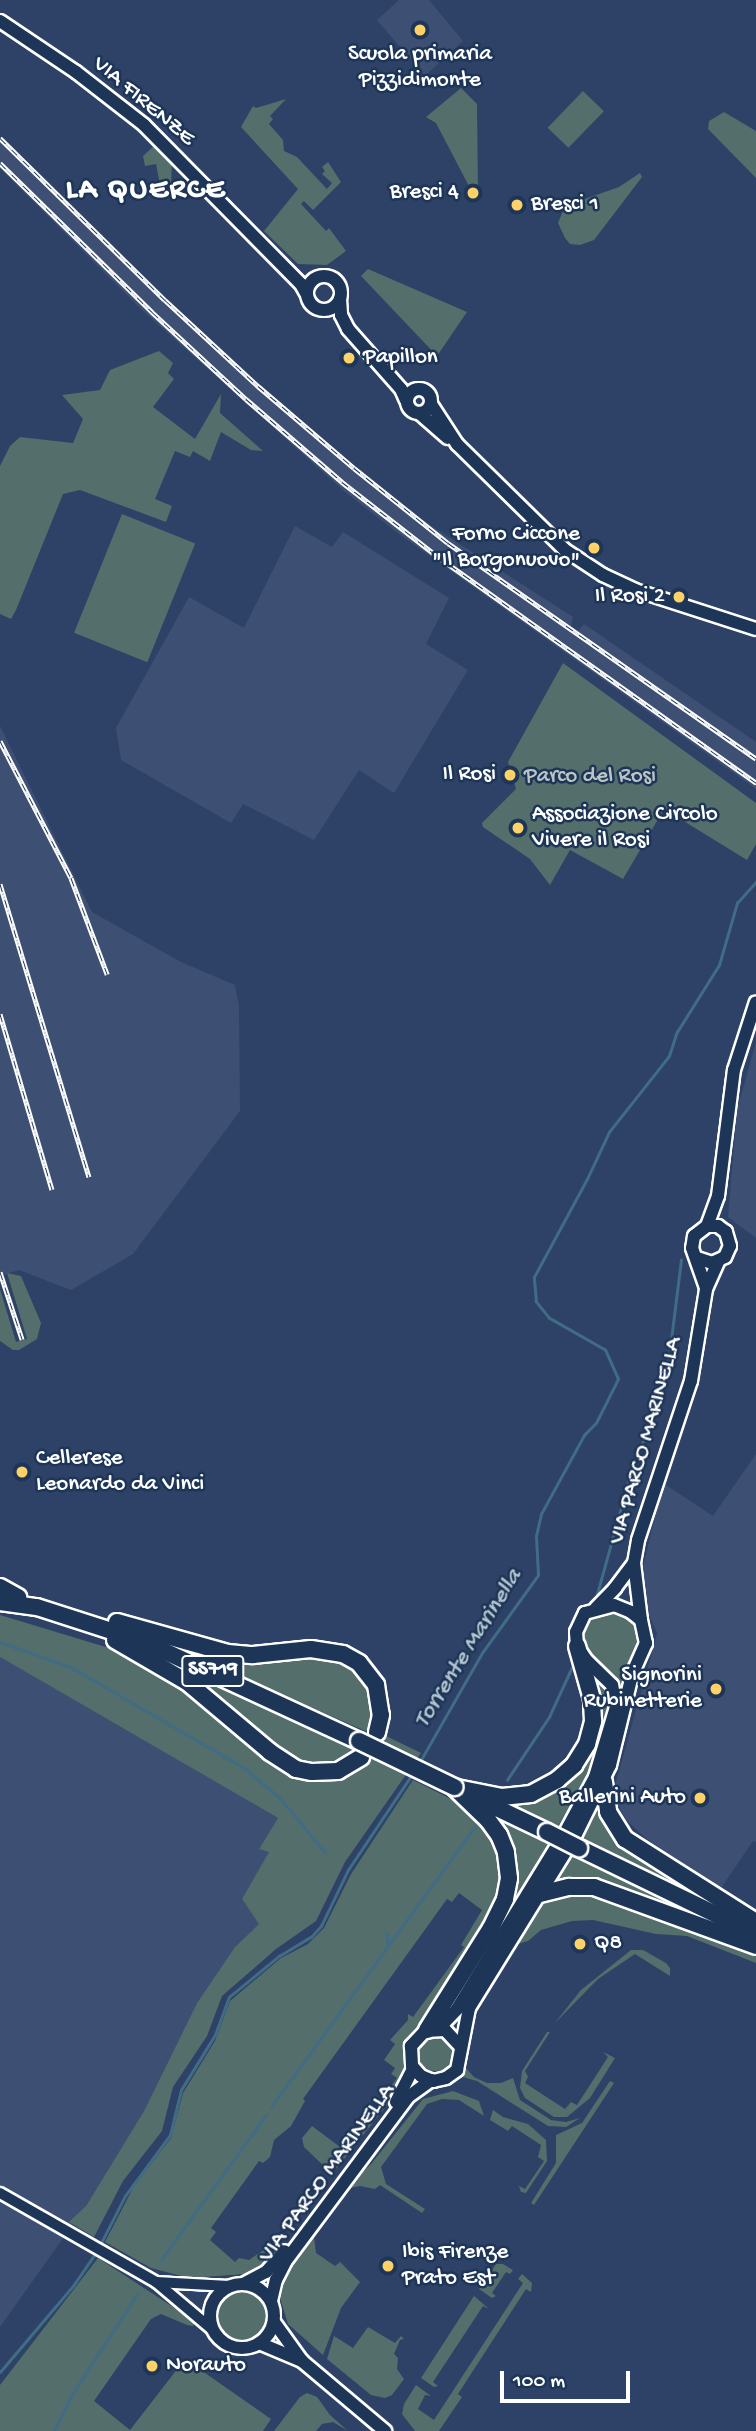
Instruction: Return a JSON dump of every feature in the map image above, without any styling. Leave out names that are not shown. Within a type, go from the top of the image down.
[{"type":"highway","name":"SS719","points":[[4,1597],[183,1658],[360,1749],[454,1787],[756,1934]]},
{"type":"highway","points":[[62,1615],[130,1625],[228,1653],[253,1655],[312,1649],[344,1654],[359,1663],[376,1685],[381,1715],[377,1733]]},
{"type":"highway","points":[[62,1615],[143,1654],[187,1682],[270,1752],[296,1769],[312,1772],[338,1771],[360,1749]]},
{"type":"highway","points":[[454,1787],[485,1795],[516,1797],[545,1787],[574,1765],[587,1744],[593,1721],[592,1699],[577,1646]]},
{"type":"highway","points":[[604,1782],[608,1812],[625,1839],[756,1923]]},
{"type":"highway","points":[[433,2029],[491,1928],[508,1886],[506,1852],[499,1835],[488,1820],[454,1787]]},
{"type":"highway","points":[[540,1894],[569,1887],[594,1887],[756,1946]]},
{"type":"main road","name":"VIA FIRENZE","points":[[0,22],[76,72],[144,125],[302,284],[309,303],[348,329]]},
{"type":"main road","name":"VIA FIRENZE","points":[[276,259],[318,277],[327,276],[336,282],[341,315],[348,329],[384,370],[406,400],[409,409],[457,444],[565,550],[603,575],[669,602],[756,629]]},
{"type":"main road","points":[[306,293],[310,283],[318,277]]},
{"type":"main road","points":[[317,309],[333,308],[340,299]]},
{"type":"main road","name":"VIA FIRENZE","points":[[384,370],[428,393],[430,404],[457,444]]},
{"type":"main road","points":[[406,400],[410,392],[417,389]]},
{"type":"main road","points":[[419,414],[430,404]]},
{"type":"main road","points":[[707,1226],[718,1196],[734,1070],[756,1002]]},
{"type":"main road","points":[[718,1196],[723,1229],[730,1246],[725,1257],[718,1262],[707,1263],[697,1258],[692,1242],[697,1231],[707,1226],[723,1229]]},
{"type":"main road","name":"VIA PARCO MARINELLA","points":[[697,1258],[706,1289]]},
{"type":"main road","name":"VIA PARCO MARINELLA","points":[[245,2283],[276,2263],[401,2095],[413,2068],[410,2048],[416,2037],[433,2029],[457,2009],[604,1782],[620,1737],[632,1675],[646,1643],[635,1596],[634,1563],[649,1502],[694,1369],[706,1289],[718,1262]]},
{"type":"main road","points":[[595,1608],[634,1563]]},
{"type":"main road","points":[[577,1646],[579,1621],[585,1613],[595,1608],[607,1605],[621,1607],[641,1620]]},
{"type":"main road","name":"VIA PARCO MARINELLA","points":[[271,2301],[276,2280],[285,2262],[408,2097],[431,2080],[444,2079],[455,2072],[461,2058],[460,2046],[469,2008],[540,1894],[595,1777],[616,1707],[612,1685],[587,1661],[577,1646]]},
{"type":"main road","points":[[433,2029],[450,2033],[460,2046]]},
{"type":"main road","name":"VIA PARCO MARINELLA","points":[[413,2068],[431,2080]]},
{"type":"main road","points":[[274,2322],[259,2343],[252,2348],[236,2347],[221,2339],[214,2330],[210,2312],[214,2300],[229,2286],[245,2283],[260,2289],[271,2301],[274,2322],[302,2361],[385,2431]]},
{"type":"main road","points":[[259,2343],[302,2361]]},
{"type":"street","points":[[0,2193],[156,2281],[214,2330]]},
{"type":"street","points":[[156,2281],[229,2286]]},
{"type":"shaded area","name":"Scuola primaria Pizzidimonte","points":[[399,0],[429,0],[463,41],[425,76],[377,20]]},
{"type":"shaded area","points":[[0,139],[214,344],[388,498],[573,617],[571,626],[578,631],[584,624],[756,742],[756,789],[395,531],[344,491],[141,309],[0,168]]},
{"type":"shaded area","points":[[295,526],[332,547],[343,532],[449,598],[426,644],[468,670],[394,793],[359,770],[314,840],[243,804],[231,823],[121,760],[116,728],[189,597],[244,628]]},
{"type":"shaded area","points":[[0,726],[92,912],[181,962],[235,985],[239,1006],[240,1111],[133,1254],[71,1290],[19,1270],[0,1276]]},
{"type":"shaded area","points":[[756,1042],[756,1238],[728,1217],[737,1110]]},
{"type":"shaded area","points":[[756,1454],[756,1842],[753,1841],[721,1888],[648,1840],[627,1821],[609,1789],[615,1786],[657,1634],[643,1600],[643,1568],[663,1483],[713,1516]]},
{"type":"shaded area","points":[[0,1657],[278,1818],[259,1849],[270,1851],[242,1899],[260,1924],[235,1947],[197,2003],[144,2111],[86,2206],[0,2327]]},
{"type":"green space","points":[[461,88],[477,104],[478,192],[472,192],[436,123],[426,117]]},
{"type":"green space","points":[[583,91],[604,111],[568,148],[548,128]]},
{"type":"green space","points":[[286,99],[270,116],[273,119],[269,124],[283,140],[284,151],[297,157],[327,189],[332,183],[322,174],[325,171],[322,167],[328,162],[341,182],[313,210],[304,201],[301,204],[326,231],[329,228],[346,251],[327,265],[298,264],[264,231],[298,189],[241,127],[253,106],[256,108]]},
{"type":"green space","points":[[724,112],[756,131],[756,178],[708,129],[709,121]]},
{"type":"green space","points":[[157,143],[172,161],[171,186],[160,185],[156,164],[145,166],[143,156]]},
{"type":"green space","points":[[640,173],[642,177],[594,240],[580,245],[570,244],[558,223],[565,206],[619,187]]},
{"type":"green space","points":[[368,269],[467,312],[437,356],[361,276]]},
{"type":"green space","points":[[159,351],[173,363],[168,373],[174,379],[153,407],[195,439],[221,394],[220,413],[263,451],[251,450],[221,432],[210,461],[193,451],[190,457],[175,451],[155,499],[172,506],[166,522],[80,490],[63,494],[16,610],[11,619],[0,614],[0,466],[10,446],[20,437],[73,443],[83,419],[62,395],[100,390],[110,370]]},
{"type":"green space","points":[[122,514],[195,544],[147,662],[74,633]]},
{"type":"green space","name":"Parco del Rosi","points":[[563,663],[756,803],[756,844],[747,860],[664,809],[623,879],[570,850],[550,885],[530,859],[483,827],[482,823],[516,789],[508,762]]},
{"type":"green space","points":[[7,1273],[21,1276],[41,1323],[37,1339],[19,1350],[13,1350],[0,1341],[0,1289],[16,1342],[27,1339]]},
{"type":"green space","points":[[608,1610],[619,1612],[634,1621],[639,1638],[623,1680],[621,1700],[608,1672],[583,1649],[582,1636],[588,1621]]},
{"type":"green space","points":[[0,1615],[119,1651],[165,1672],[281,1766],[361,1764],[382,1734],[421,1753],[345,1862],[316,1921],[276,1949],[222,1996],[207,2036],[173,2087],[162,2131],[123,2181],[94,2237],[69,2222],[86,2206],[144,2111],[197,2003],[235,1947],[259,1924],[242,1899],[269,1852],[259,1849],[278,1818],[0,1657]]},
{"type":"green space","points":[[147,1635],[202,1651],[312,1653],[351,1662],[377,1699],[372,1734]]},
{"type":"green space","points":[[148,1651],[298,1719],[359,1753],[337,1767],[301,1765]]},
{"type":"green space","points":[[589,1670],[606,1683],[612,1700],[591,1774],[556,1829],[505,1802],[584,1760]]},
{"type":"green space","points":[[413,1780],[469,1808],[499,1847],[502,1893],[427,2021],[415,2028],[406,2039],[404,2078],[396,2094],[336,2169],[328,2170],[304,2147],[302,2138],[312,2126],[340,2147],[345,2140],[350,2143],[397,2078],[391,2074],[395,2068],[384,2060],[395,2044],[390,2040],[408,2020],[408,2014],[413,2017],[464,1947],[461,1945],[482,1910],[459,1893],[452,1902],[447,1899],[303,2099],[305,2101],[291,2126],[274,2140],[270,2157],[263,2163],[259,2161],[211,2228],[216,2232],[210,2240],[235,2262],[239,2258],[249,2260],[277,2241],[275,2249],[278,2252],[245,2274],[189,2278],[151,2268],[105,2242],[134,2186],[171,2138],[183,2093],[215,2041],[230,2001],[281,1958],[308,1944],[324,1928],[351,1874]]},
{"type":"green space","points":[[600,1801],[604,1813],[736,1916],[580,1839],[593,1820]]},
{"type":"green space","points":[[496,1816],[551,1843],[498,1931],[508,1901]]},
{"type":"green space","points":[[570,1852],[730,1930],[615,1889],[552,1884]]},
{"type":"green space","points":[[585,1888],[756,1952],[756,1963],[687,1936],[656,1934],[593,1920],[572,1921],[541,1930],[528,1941],[515,1945],[535,1910],[544,1901],[554,1895]]},
{"type":"green space","points":[[631,1950],[643,1950],[666,1963],[670,1968],[670,1976],[635,1954],[598,1979],[554,2024],[581,1990]]},
{"type":"green space","points":[[547,2032],[550,2032],[525,2071],[528,2077],[525,2083],[565,2109],[571,2102],[577,2105],[608,2057],[603,2052],[615,2058],[590,2098],[567,2117],[554,2117],[525,2098],[520,2088],[522,2071]]},
{"type":"green space","points":[[436,2035],[449,2040],[454,2053],[449,2066],[436,2071],[423,2066],[418,2053],[423,2040]]},
{"type":"green space","points":[[465,2067],[474,2077],[487,2083],[501,2083],[513,2078],[520,2100],[551,2120],[566,2122],[580,2118],[566,2127],[548,2126],[477,2081],[459,2076]]},
{"type":"green space","points":[[610,2081],[614,2083],[534,2205],[531,2203],[556,2163],[556,2135],[582,2123]]},
{"type":"green space","points":[[453,2091],[479,2101],[484,2116],[459,2100],[442,2099],[427,2104],[381,2167],[386,2184],[425,2209],[422,2213],[380,2185],[375,2189],[360,2186],[345,2189],[371,2164],[423,2099]]},
{"type":"green space","points":[[493,2110],[503,2117],[528,2124],[546,2140],[547,2161],[526,2193],[521,2192],[519,2186],[525,2189],[544,2161],[538,2157],[541,2145],[512,2126],[508,2131],[490,2120]]},
{"type":"green space","points":[[314,2237],[316,2253],[335,2266],[340,2262],[360,2282],[341,2308],[323,2355],[288,2324],[280,2298],[287,2270]]},
{"type":"green space","points":[[98,2258],[196,2322],[193,2326],[187,2325],[161,2314],[151,2319],[94,2401],[130,2430],[185,2359],[271,2419],[263,2431],[0,2431],[0,2385]]},
{"type":"green space","points":[[496,2264],[503,2264],[513,2270],[510,2274],[506,2272],[492,2293],[496,2296],[492,2298],[479,2289]]},
{"type":"green space","points":[[522,2274],[532,2283],[531,2292],[526,2289],[458,2394],[462,2397],[439,2431],[415,2431],[402,2414],[404,2404],[416,2385],[431,2396],[425,2395],[418,2409],[434,2420],[523,2283],[518,2279]]},
{"type":"green space","points":[[242,2289],[252,2291],[260,2297],[266,2305],[266,2325],[260,2333],[252,2339],[242,2341],[232,2339],[224,2333],[218,2325],[216,2315],[218,2305],[224,2297],[232,2291]]},
{"type":"green space","points":[[474,2296],[489,2309],[483,2306],[433,2382],[438,2386],[434,2387],[421,2378]]},
{"type":"green space","points":[[368,2327],[395,2343],[401,2336],[404,2339],[400,2340],[394,2354],[398,2358],[397,2369],[404,2379],[392,2395],[385,2398],[371,2395],[327,2359],[334,2336],[353,2348]]},
{"type":"green space","points":[[307,2393],[317,2397],[330,2415],[348,2431],[333,2422],[322,2424],[316,2431],[274,2431],[300,2397]]},
{"type":"waterway","name":"Torrente Marinella","points":[[418,1765],[482,1653],[538,1575],[536,1536],[541,1514],[584,1435],[596,1423],[618,1379],[605,1350],[549,1318],[536,1302],[534,1277],[609,1132],[669,1056],[677,1032],[719,965],[737,903],[756,882]]},
{"type":"waterway","points":[[597,1594],[630,1475],[666,1380],[681,1260]]},
{"type":"waterway","points":[[0,1642],[71,1667],[246,1769],[280,1798],[325,1852]]},
{"type":"waterway","points":[[507,1780],[549,1717],[572,1667]]},
{"type":"waterway","name":"Torrente Marinella","points":[[100,2245],[125,2196],[170,2135],[181,2090],[215,2035],[229,1997],[279,1956],[311,1937],[321,1926],[348,1870],[413,1773]]},
{"type":"waterway","points":[[271,2107],[475,1826]]},
{"type":"waterway","points":[[387,1933],[388,1944]]},
{"type":"waterway","points":[[161,2260],[266,2115]]},
{"type":"waterway","name":"Torrente Marinella","points":[[0,2372],[73,2286],[97,2251]]},
{"type":"waterway","points":[[54,2431],[71,2396],[137,2294]]},
{"type":"railway","points":[[0,138],[165,300],[258,386],[354,468],[448,543],[756,759]]},
{"type":"railway","points":[[0,163],[152,312],[246,399],[342,482],[437,556],[756,783]]},
{"type":"railway","points":[[0,741],[71,878],[107,974]]},
{"type":"railway","points":[[0,884],[89,1177]]},
{"type":"railway","points":[[0,1014],[52,1189]]},
{"type":"railway","points":[[0,1272],[22,1339]]},
{"type":"place","name":"Scuola primaria Pizzidimonte","points":[[420,30]]},
{"type":"place","name":"Bresci 4","points":[[473,193]]},
{"type":"place","name":"Bresci 1","points":[[517,205]]},
{"type":"place","name":"Papillon","points":[[349,358]]},
{"type":"place","name":"Forno Ciccone \"Il Borgonuovo\"","points":[[594,548]]},
{"type":"place","name":"Il Rosi 2","points":[[679,597]]},
{"type":"place","name":"Il Rosi","points":[[510,775]]},
{"type":"place","name":"Associazione Circolo Vivere il Rosi","points":[[518,828]]},
{"type":"place","name":"Cellerese Leonardo da Vinci","points":[[22,1472]]},
{"type":"place","name":"Signorini Rubinetterie","points":[[716,1689]]},
{"type":"place","name":"Ballerini Auto","points":[[700,1798]]},
{"type":"place","name":"Q8","points":[[580,1944]]},
{"type":"place","name":"Ibis Firenze Prato Est","points":[[388,2266]]},
{"type":"place","name":"Norauto","points":[[152,2366]]},
{"type":"district","name":"LA QUERCE","points":[[146,192]]}]
